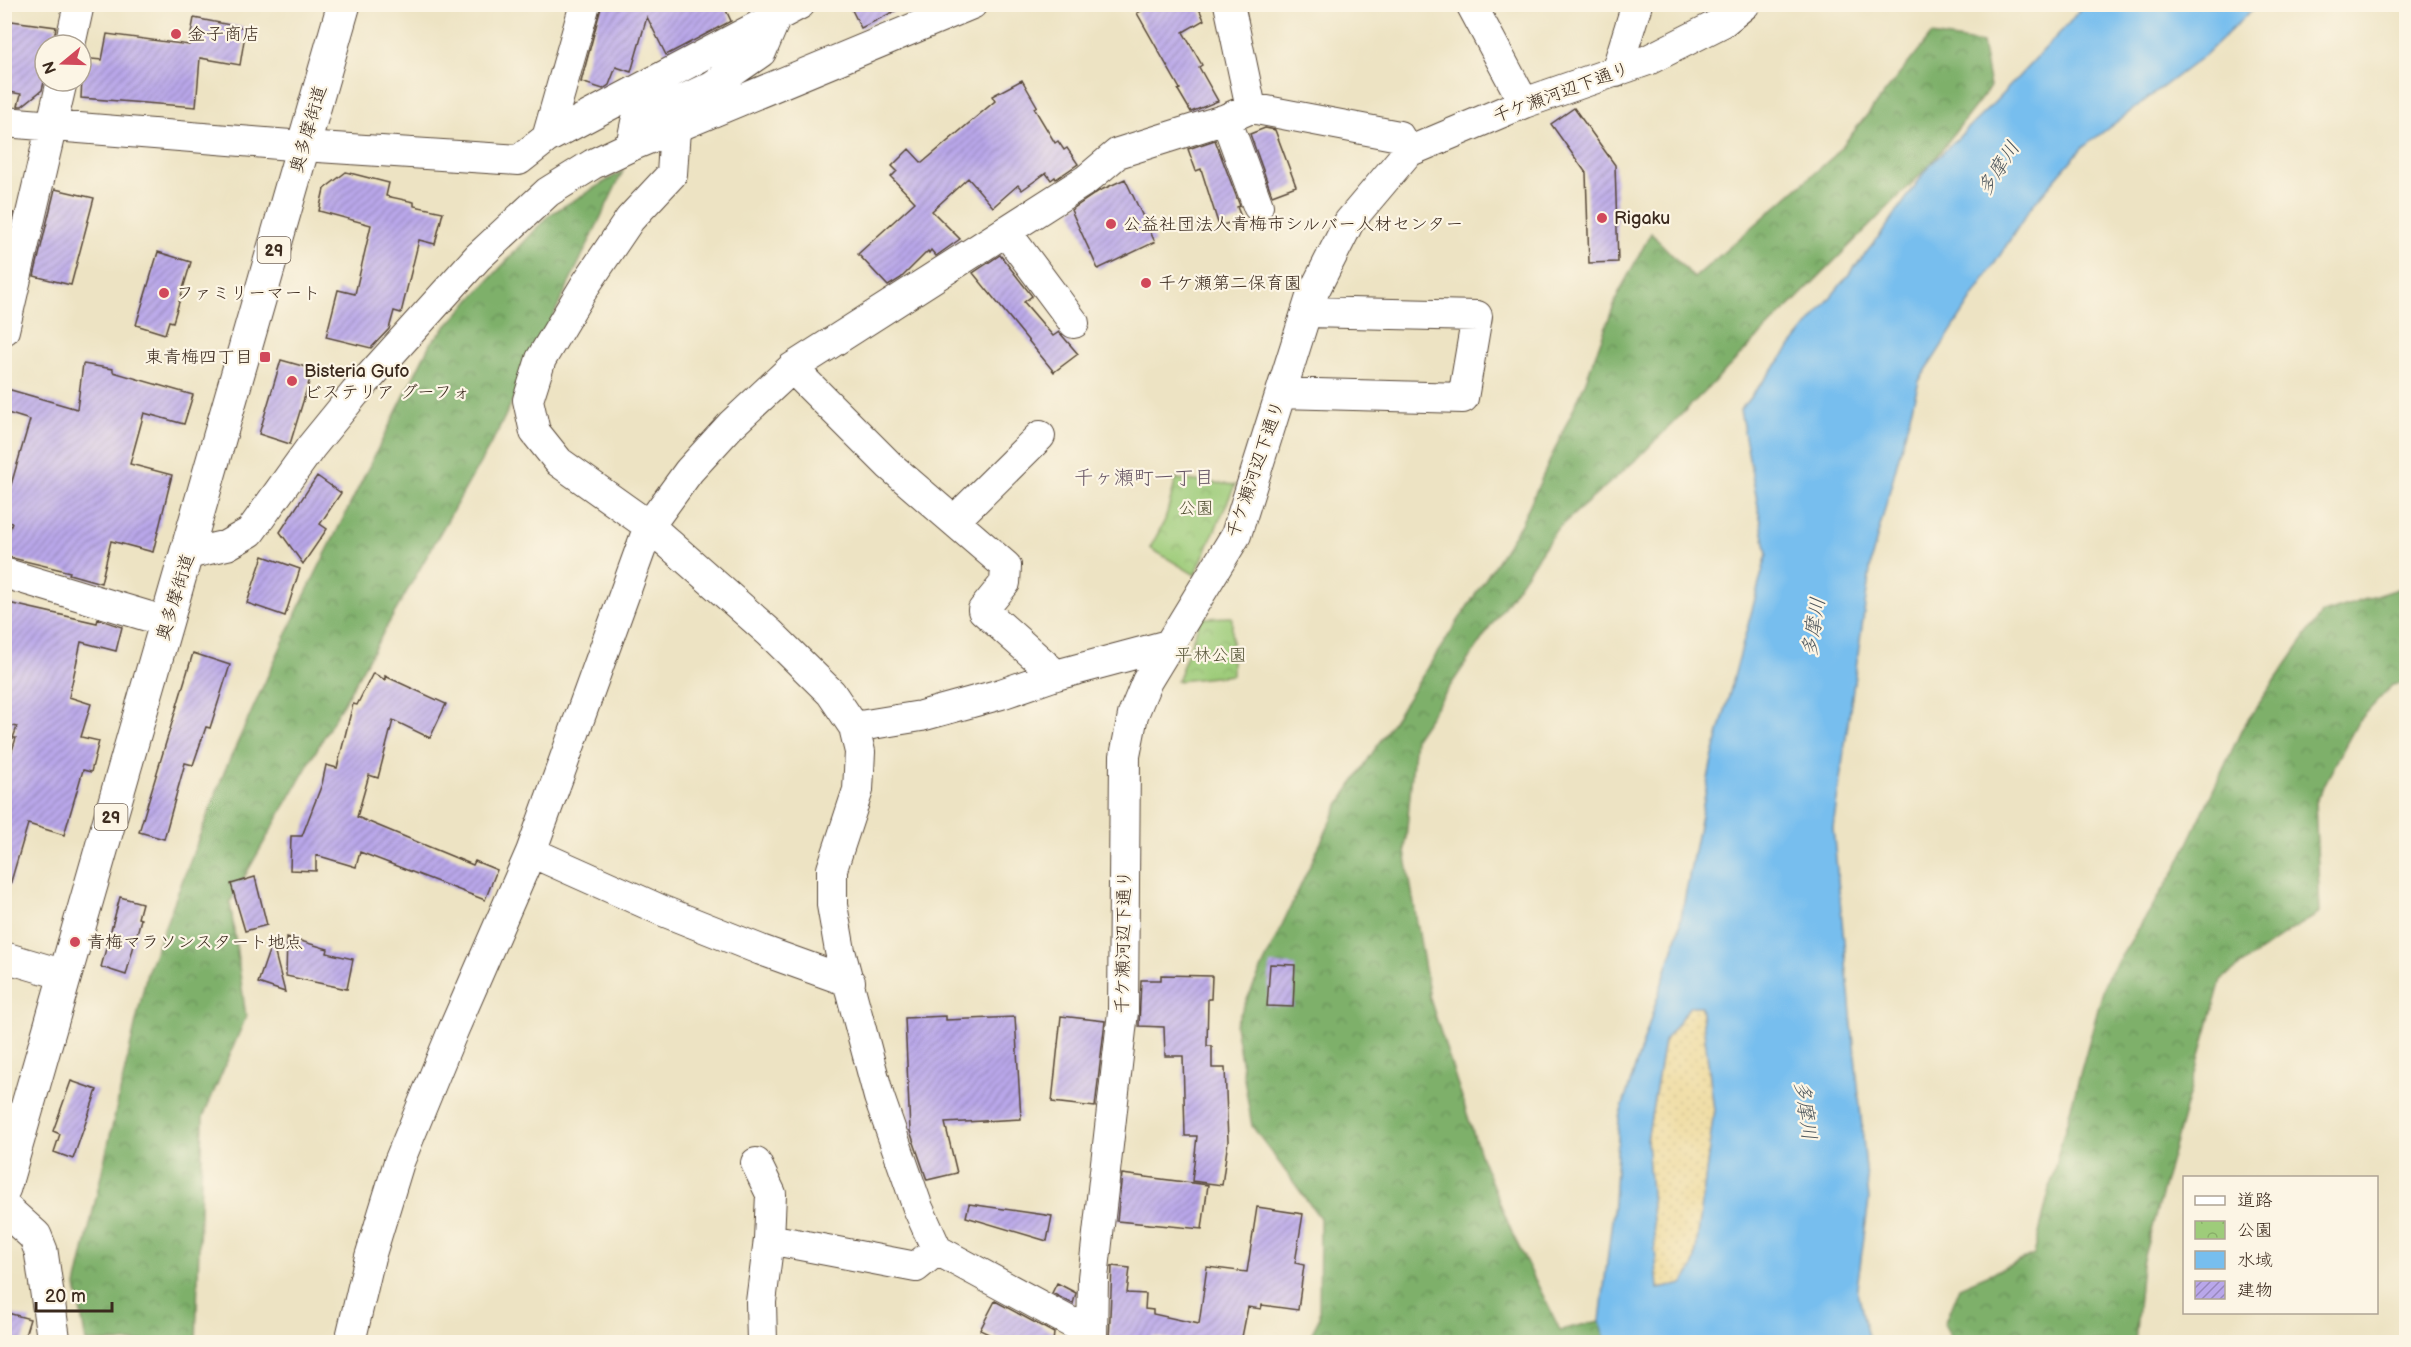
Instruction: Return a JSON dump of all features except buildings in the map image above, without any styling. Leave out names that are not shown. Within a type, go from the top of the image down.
[{"type":"main road","name":"奥多摩街道","points":[[4,1188],[188,554],[344,4]]},
{"type":"main road","points":[[4,1208],[35,1236],[41,1251],[54,1342]]},
{"type":"street","points":[[73,33],[79,4]]},
{"type":"street","points":[[548,138],[585,4]]},
{"type":"street","points":[[188,554],[227,545],[249,532],[311,447],[355,393],[478,257],[548,192],[593,164],[631,146],[972,4]]},
{"type":"street","points":[[1229,4],[1238,113],[1258,206]]},
{"type":"street","points":[[1472,4],[1524,103]]},
{"type":"street","points":[[1616,72],[1637,4]]},
{"type":"street","name":"千ケ瀬河辺下通り","points":[[1092,1333],[1093,1278],[1123,1012],[1125,756],[1133,715],[1147,681],[1236,535],[1311,297],[1349,222],[1408,152],[1524,103],[1648,60],[1723,22],[1745,4]]},
{"type":"street","points":[[4,122],[303,146],[519,160],[548,138],[788,11]]},
{"type":"street","points":[[631,146],[636,122],[712,86],[761,52],[788,11]]},
{"type":"street","points":[[4,330],[59,93]]},
{"type":"street","points":[[350,1342],[370,1257],[399,1162],[531,852],[649,526],[689,471],[731,425],[792,368],[1086,180],[1118,153],[1238,113],[1399,136],[1408,152]]},
{"type":"street","points":[[675,129],[672,174],[630,219],[586,284],[541,359],[528,400],[535,432],[559,462],[649,526],[770,633],[831,693],[854,727],[860,752],[858,790],[832,869],[832,905],[840,951],[879,1097],[918,1208],[937,1250],[1092,1333]]},
{"type":"street","points":[[1006,232],[1074,322]]},
{"type":"street","points":[[1281,393],[1463,398],[1477,316],[1307,312]]},
{"type":"street","points":[[792,368],[890,466],[1006,566],[1005,583],[983,610],[1056,675]]},
{"type":"street","points":[[954,521],[1040,436]]},
{"type":"street","points":[[4,573],[167,622]]},
{"type":"street","points":[[854,727],[921,716],[1001,694],[1056,675],[1168,645]]},
{"type":"street","points":[[531,852],[663,911],[849,982]]},
{"type":"street","points":[[4,957],[65,975]]},
{"type":"street","points":[[756,1163],[771,1194],[769,1239],[761,1302],[769,1341]]},
{"type":"street","points":[[769,1239],[916,1267],[937,1250]]},
{"type":"green space","points":[[1931,35],[1982,43],[1990,87],[1929,166],[1638,458],[1556,530],[1415,738],[1405,851],[1430,999],[1481,1157],[1513,1235],[1560,1330],[1600,1321],[1606,1342],[1307,1342],[1319,1319],[1320,1218],[1252,1126],[1235,1025],[1338,806],[1521,524],[1585,383],[1618,294],[1651,233],[1694,278],[1835,155]]},
{"type":"green space","points":[[623,171],[497,433],[230,902],[246,1017],[203,1117],[196,1342],[86,1342],[76,1286],[147,973],[225,770],[299,607],[430,344],[549,215]]},
{"type":"green space","name":"公園","points":[[1176,479],[1235,485],[1195,575],[1150,548],[1165,520]]},
{"type":"green space","points":[[2406,586],[2406,683],[2392,685],[2358,722],[2315,802],[2320,913],[2283,935],[2221,980],[2142,1263],[2135,1342],[1954,1342],[1944,1324],[1959,1287],[2034,1255],[2058,1154],[2106,980],[2175,871],[2243,727],[2321,614]]},
{"type":"green space","name":"平林公園","points":[[1232,617],[1232,675],[1177,681],[1201,618]]},
{"type":"sand","points":[[1690,1006],[1701,1006],[1714,1110],[1694,1266],[1683,1285],[1657,1289],[1647,1140],[1664,1041]]},
{"type":"water","name":"多摩川","points":[[2083,5],[2257,5],[2205,55],[2082,148],[2031,207],[1919,381],[1872,557],[1833,828],[1869,1200],[1857,1288],[1869,1342],[1606,1342],[1600,1321],[1614,1203],[1619,1118],[1678,933],[1712,759],[1767,554],[1740,410],[1882,233],[1929,166],[1991,106]],"holes":[[[1690,1006],[1701,1006],[1714,1110],[1694,1266],[1683,1284],[1658,1289],[1647,1140],[1664,1041]]]},
{"type":"place","name":"金子商店","points":[[176,34]]},
{"type":"place","name":"Rigaku","points":[[1602,218]]},
{"type":"place","name":"公益社団法人青梅市シルバー人材センター","points":[[1111,224]]},
{"type":"place","name":"千ケ瀬第二保育園","points":[[1146,283]]},
{"type":"place","name":"ファミリーマート","points":[[164,293]]},
{"type":"place","name":"東青梅四丁目","points":[[265,357]]},
{"type":"place","name":"Bisteria Gufo ビステリア グーフォ","points":[[292,381]]},
{"type":"place","name":"青梅マラソンスタート地点","points":[[75,942]]},
{"type":"district","name":"千ヶ瀬町一丁目","points":[[1144,477]]}]
